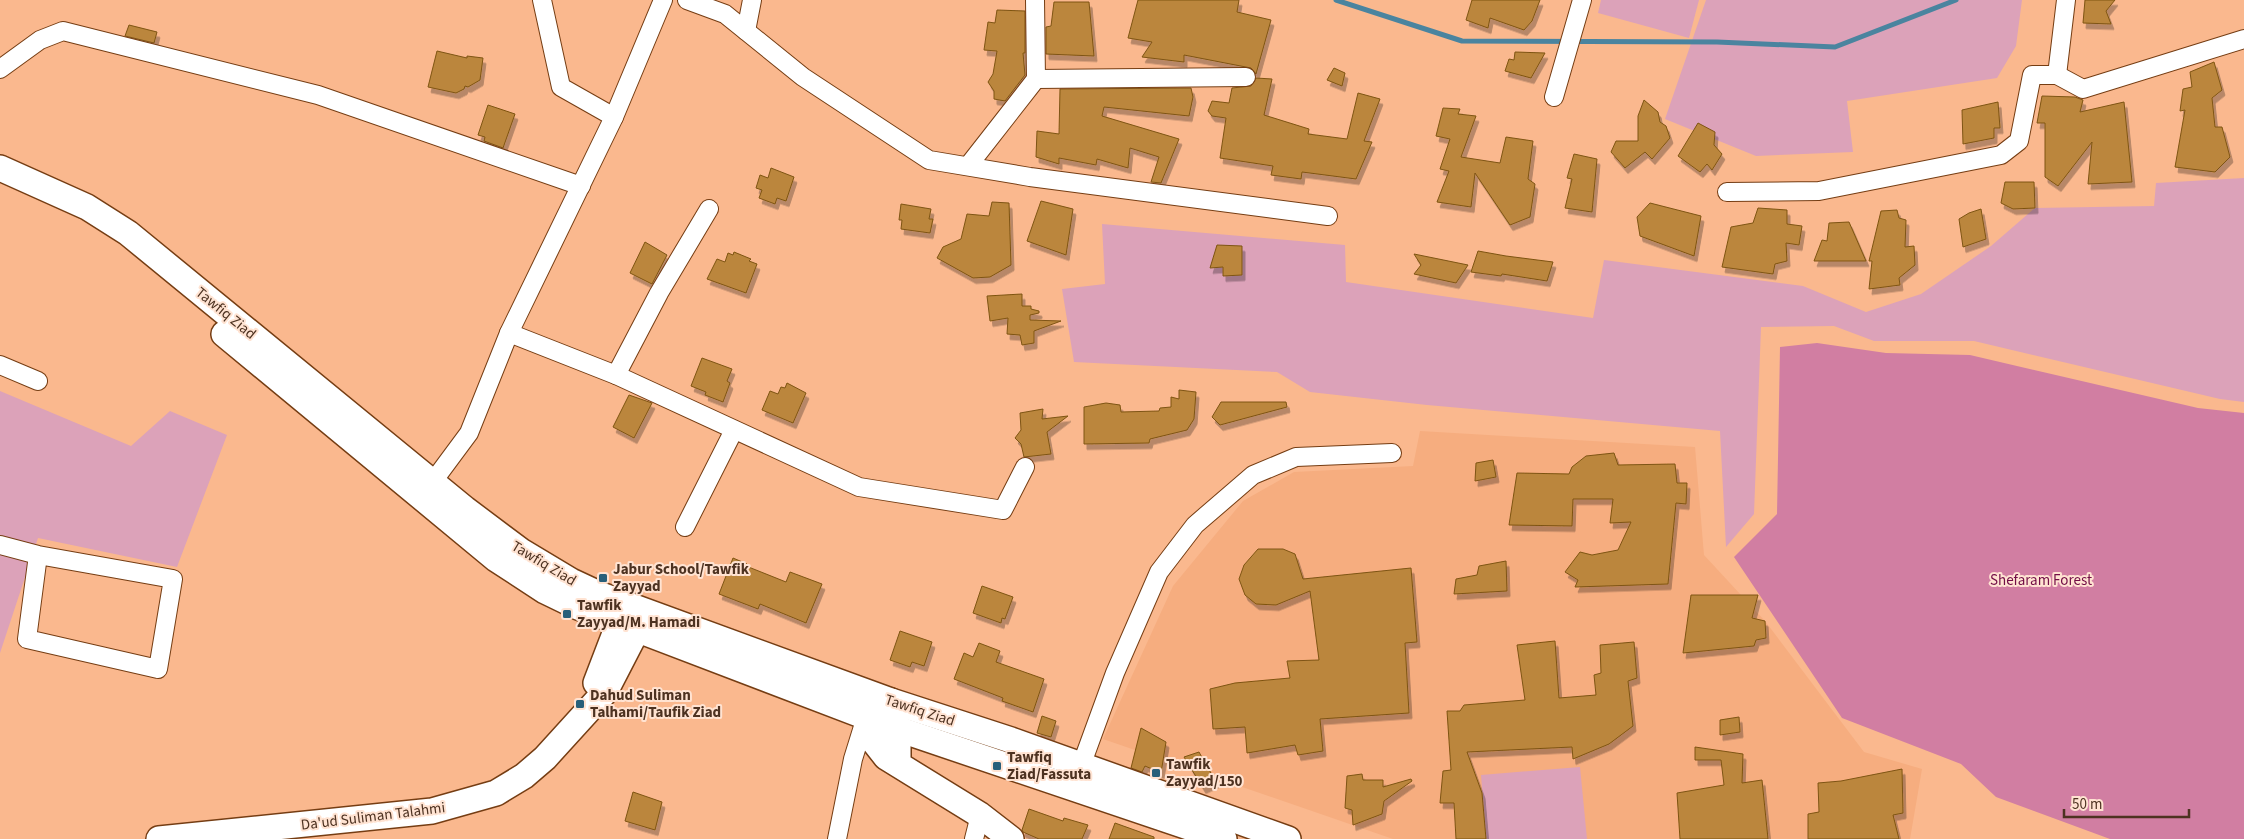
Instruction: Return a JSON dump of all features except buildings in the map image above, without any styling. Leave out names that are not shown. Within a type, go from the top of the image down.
[{"type":"main road","name":"Tawfiq Ziad","points":[[0,168],[86,208],[128,233],[427,490]]},
{"type":"main road","name":"Tawfiq Ziad","points":[[0,185],[57,210],[106,237],[427,490],[630,620],[898,729],[1224,839]]},
{"type":"main road","name":"Tawfiq Ziad","points":[[630,620],[1011,740],[1288,839]]},
{"type":"main road","name":"Da'ud Suliman Talahmi","points":[[159,839],[432,811],[496,793],[524,776],[566,738],[605,692],[630,620]]},
{"type":"main road","points":[[898,763],[898,729],[891,701],[866,717],[875,743],[886,757],[980,815],[1011,839]]},
{"type":"street","points":[[542,0],[561,87],[614,116]]},
{"type":"street","points":[[427,490],[469,433],[509,333],[614,116],[663,0]]},
{"type":"street","points":[[687,0],[725,14],[803,77],[930,160],[1030,178],[1328,216]]},
{"type":"street","points":[[746,32],[752,0]]},
{"type":"street","points":[[968,166],[1036,79],[1035,0]]},
{"type":"street","points":[[1554,97],[1582,0]]},
{"type":"street","points":[[2058,75],[2066,0]]},
{"type":"street","points":[[0,69],[40,40],[63,31],[318,95],[581,186]]},
{"type":"street","points":[[1727,192],[1820,191],[2001,155],[2018,141],[2032,75],[2058,75],[2083,88],[2244,38]]},
{"type":"street","points":[[1036,79],[1246,77]]},
{"type":"street","points":[[616,375],[659,293],[709,209]]},
{"type":"street","points":[[509,333],[616,375],[859,487],[1003,510],[1025,467]]},
{"type":"street","points":[[0,365],[38,381]]},
{"type":"street","points":[[685,527],[734,430]]},
{"type":"street","points":[[1081,766],[1115,673],[1159,572],[1195,525],[1253,476],[1296,457],[1392,453]]},
{"type":"street","points":[[0,545],[38,555],[173,578],[158,669],[27,639],[38,555]]},
{"type":"street","points":[[837,839],[853,759],[866,717]]},
{"type":"street","points":[[974,839],[980,815]]},
{"type":"shaded area","points":[[1601,0],[1699,0],[1689,38],[1598,13]]},
{"type":"shaded area","points":[[1706,0],[2022,0],[2016,46],[1997,78],[1847,101],[1853,152],[1756,156],[1665,119]]},
{"type":"shaded area","points":[[2244,178],[2244,402],[2220,399],[1974,341],[1874,341],[1834,326],[1761,327],[1754,514],[1726,547],[1720,431],[1427,405],[1310,392],[1277,372],[1074,362],[1062,289],[1105,284],[1102,224],[1345,245],[1346,282],[1593,318],[1604,260],[1803,286],[1866,312],[1921,294],[1991,246],[2035,208],[2154,206],[2156,183]]},
{"type":"shaded area","points":[[0,391],[131,446],[170,411],[227,435],[177,567],[38,538],[0,653]]},
{"type":"shaded area","points":[[1420,431],[1695,447],[1704,555],[1765,621],[1864,752],[1922,769],[1910,839],[1393,839],[1103,739],[1173,586],[1243,501],[1294,472],[1413,466]]},
{"type":"shaded area","points":[[1580,767],[1587,839],[1486,839],[1481,775]]},
{"type":"green space","name":"Shefaram Forest","points":[[1817,343],[1886,353],[1970,355],[2198,408],[2244,413],[2244,839],[2110,839],[1996,797],[1961,764],[1842,718],[1734,557],[1777,514],[1780,347]]},
{"type":"waterway","points":[[1336,0],[1462,41],[1717,42],[1835,47],[1956,0]]},
{"type":"place","name":"Jabur School/Tawfik Zayyad","points":[[603,578]]},
{"type":"place","name":"Tawfik Zayyad/M. Hamadi","points":[[567,614]]},
{"type":"place","name":"Dahud Suliman Talhami/Taufik Ziad","points":[[580,704]]},
{"type":"place","name":"Tawfiq Ziad/Fassuta","points":[[997,766]]},
{"type":"place","name":"Tawfik Zayyad/150","points":[[1156,773]]}]
